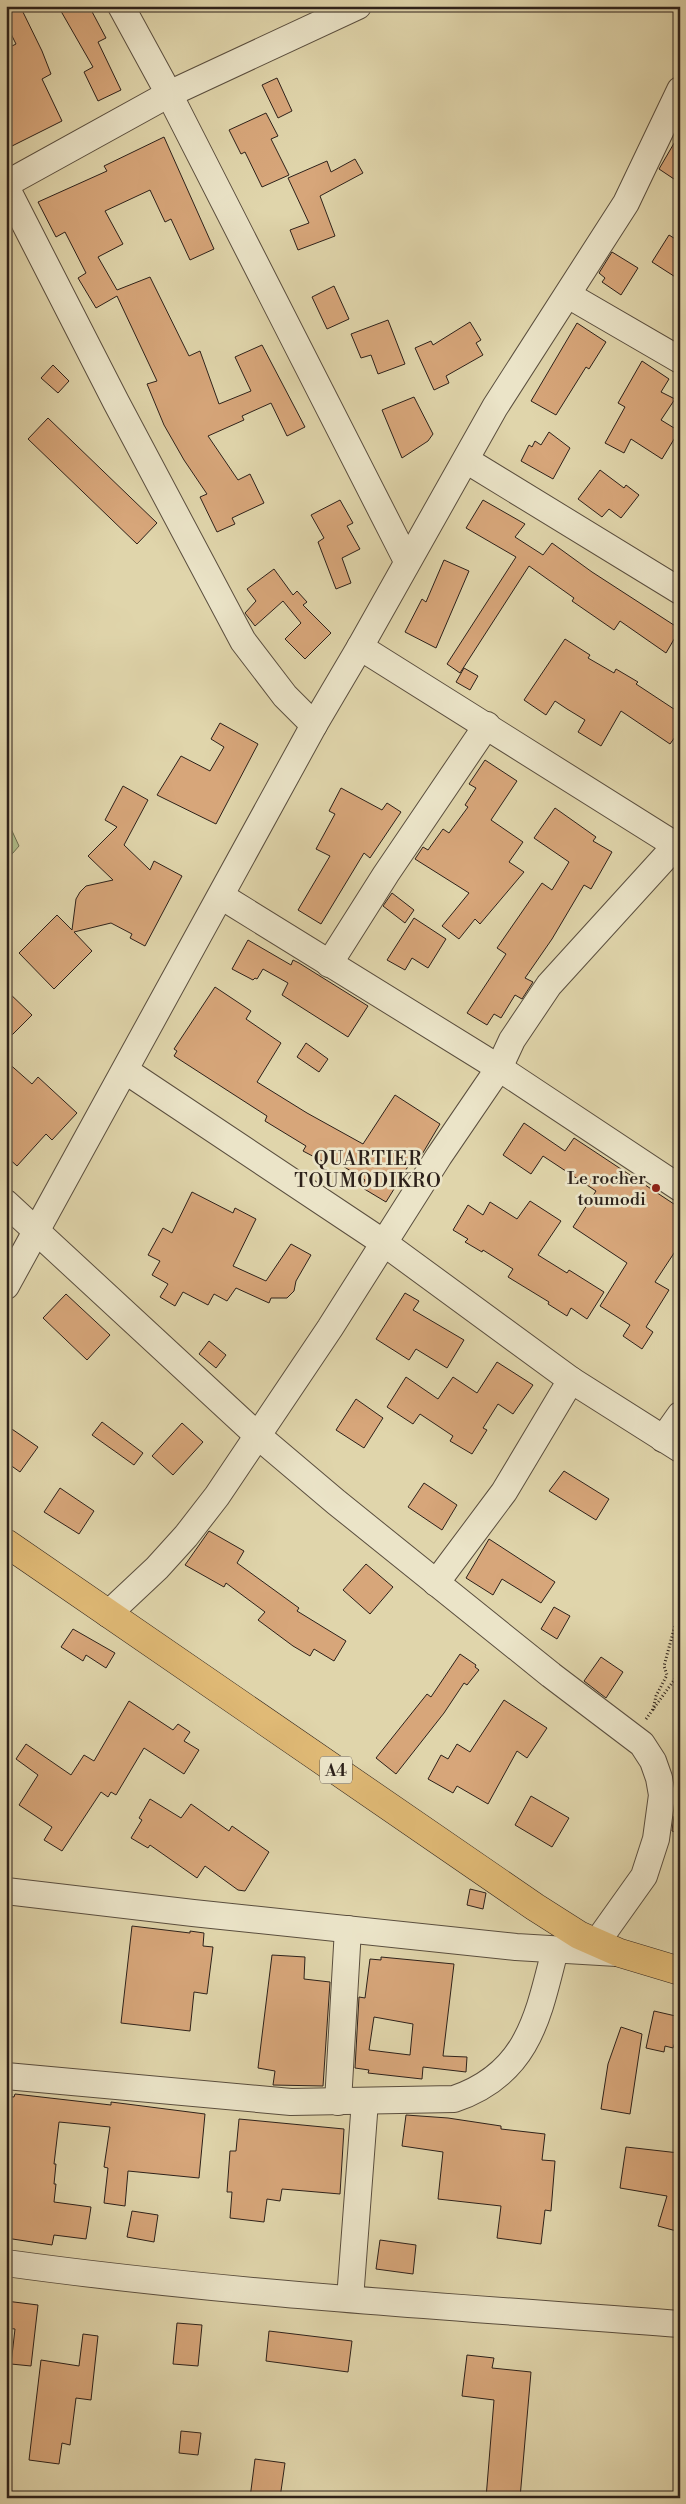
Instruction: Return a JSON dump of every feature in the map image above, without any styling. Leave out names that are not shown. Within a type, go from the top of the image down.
[{"type":"main road","name":"A4","points":[[6,1543],[465,1861],[579,1935],[608,1947],[680,1971]]},
{"type":"street","points":[[122,6],[169,94],[407,561]]},
{"type":"street","points":[[314,725],[285,696],[243,641],[116,402],[6,186],[169,94],[358,6]]},
{"type":"street","points":[[6,1286],[126,1071],[314,725],[360,647],[407,561],[496,407],[626,203],[680,90]]},
{"type":"street","points":[[568,295],[680,360]]},
{"type":"street","points":[[466,460],[680,591]]},
{"type":"street","points":[[108,1614],[141,1585],[186,1536],[258,1436],[498,1068],[521,1025],[549,985],[679,845],[360,647]]},
{"type":"street","points":[[329,964],[386,874],[487,725]]},
{"type":"street","points":[[221,896],[498,1068],[680,1188]]},
{"type":"street","points":[[126,1071],[384,1242],[572,1380],[672,1444],[680,1415]]},
{"type":"street","points":[[6,1203],[258,1436],[436,1583],[551,1675],[642,1744],[655,1766],[662,1796],[656,1839],[644,1876],[608,1947],[555,1950],[6,1891]]},
{"type":"street","points":[[436,1583],[504,1492],[572,1380]]},
{"type":"street","points":[[655,1766],[680,1777]]},
{"type":"street","points":[[338,2102],[348,1929]]},
{"type":"street","points":[[6,2076],[243,2099],[338,2102],[454,2099],[476,2092],[494,2079],[519,2052],[537,2019],[555,1950]]},
{"type":"street","points":[[350,2299],[365,2101]]},
{"type":"street","points":[[6,2263],[96,2275],[350,2299],[680,2324]]},
{"type":"path","points":[[653,1710],[656,1696],[668,1675],[664,1666],[677,1618]]},
{"type":"path","points":[[642,1744],[643,1724],[680,1672]]},
{"type":"green space","points":[[6,818],[19,846],[6,861]]},
{"type":"building","points":[[6,6],[20,6],[42,51],[51,74],[42,79],[62,121],[12,146],[6,135],[6,49],[16,44],[6,24]]},
{"type":"building","points":[[58,6],[89,6],[106,38],[98,42],[121,90],[98,101],[84,72],[93,67]]},
{"type":"building","points":[[277,78],[292,111],[278,118],[262,85]]},
{"type":"building","points":[[266,113],[278,136],[271,139],[289,175],[262,187],[245,152],[241,154],[229,130]]},
{"type":"building","points":[[680,133],[680,183],[659,169]]},
{"type":"building","points":[[164,137],[214,249],[190,260],[171,219],[165,222],[150,190],[105,211],[123,244],[98,257],[117,290],[150,277],[189,356],[200,351],[219,404],[251,391],[235,357],[262,345],[305,427],[287,436],[271,403],[242,416],[244,420],[208,436],[238,480],[250,474],[264,503],[232,518],[235,524],[217,532],[200,497],[207,494],[184,460],[164,425],[147,384],[157,381],[117,296],[96,308],[78,278],[86,273],[65,232],[56,237],[38,202],[107,171],[104,166]]},
{"type":"building","points":[[355,159],[363,173],[320,196],[335,236],[298,250],[290,230],[309,223],[288,178],[327,161],[331,172]]},
{"type":"building","points":[[669,235],[680,242],[680,280],[652,262]]},
{"type":"building","points":[[612,252],[638,268],[621,295],[602,282],[605,278],[599,273]]},
{"type":"building","points":[[334,286],[349,319],[327,329],[312,297]]},
{"type":"building","points":[[388,320],[405,364],[378,374],[371,355],[361,358],[351,334]]},
{"type":"building","points":[[470,322],[481,340],[476,343],[483,355],[446,376],[449,383],[434,390],[415,348],[431,341],[433,345]]},
{"type":"building","points":[[577,323],[606,342],[589,369],[586,367],[556,415],[531,401]]},
{"type":"building","points":[[642,361],[669,379],[661,392],[675,399],[661,420],[679,431],[662,459],[631,439],[624,453],[605,443],[625,407],[618,403]]},
{"type":"building","points":[[53,365],[69,381],[58,393],[41,378]]},
{"type":"building","points":[[414,397],[433,434],[428,441],[402,458],[382,410]]},
{"type":"building","points":[[48,418],[157,523],[137,544],[28,439]]},
{"type":"building","points":[[549,432],[570,448],[553,479],[521,461],[529,445],[532,447],[535,441],[541,445]]},
{"type":"building","points":[[600,470],[624,488],[626,485],[639,495],[621,518],[609,509],[602,517],[578,499]]},
{"type":"building","points":[[340,500],[353,523],[347,526],[360,549],[342,558],[351,583],[336,589],[318,542],[324,538],[311,515]]},
{"type":"building","points":[[483,500],[525,524],[515,537],[543,555],[552,543],[592,572],[680,629],[666,653],[620,621],[614,630],[572,601],[574,598],[529,566],[460,673],[447,664],[516,557],[466,528]]},
{"type":"building","points":[[444,560],[469,571],[436,648],[405,632],[422,599],[426,602]]},
{"type":"building","points":[[274,569],[293,595],[297,591],[307,602],[303,605],[331,633],[305,659],[285,639],[301,623],[283,601],[255,626],[245,613],[256,601],[247,589]]},
{"type":"building","points":[[565,639],[590,655],[588,658],[614,673],[616,669],[638,682],[636,684],[680,713],[680,730],[670,744],[621,711],[601,746],[578,732],[585,720],[555,701],[546,715],[524,700]]},
{"type":"building","points":[[464,668],[478,676],[470,690],[456,682]]},
{"type":"building","points":[[220,723],[258,744],[216,824],[157,795],[181,756],[210,771],[224,747],[211,739]]},
{"type":"building","points":[[485,760],[517,781],[491,820],[523,842],[509,862],[524,872],[480,924],[475,919],[459,939],[442,926],[469,893],[415,859],[423,847],[428,850],[443,829],[449,833],[468,807],[465,805],[476,788],[469,784]]},
{"type":"building","points":[[123,786],[148,800],[124,845],[150,870],[154,861],[182,876],[145,946],[130,938],[132,934],[111,923],[74,932],[92,951],[54,989],[19,953],[57,915],[72,930],[76,899],[80,892],[86,886],[113,880],[88,856],[117,827],[105,820]]},
{"type":"building","points":[[341,788],[382,810],[387,803],[401,812],[370,858],[364,853],[321,924],[298,910],[330,856],[316,849],[335,814],[329,811]]},
{"type":"building","points":[[555,808],[596,837],[593,841],[612,852],[591,889],[584,885],[552,939],[525,978],[533,982],[522,999],[515,995],[501,1018],[494,1014],[487,1025],[467,1013],[506,954],[497,948],[542,883],[552,890],[569,862],[534,838]]},
{"type":"building","points":[[392,893],[414,910],[405,923],[383,906]]},
{"type":"building","points":[[414,918],[446,939],[428,968],[412,958],[405,970],[387,960]]},
{"type":"building","points":[[248,940],[291,965],[293,960],[299,963],[368,1006],[348,1037],[282,995],[288,983],[263,969],[257,979],[253,980],[232,969]]},
{"type":"building","points":[[215,987],[251,1011],[246,1019],[281,1043],[257,1082],[307,1113],[363,1144],[395,1095],[440,1124],[421,1156],[415,1163],[412,1160],[386,1202],[361,1187],[365,1180],[327,1156],[324,1162],[303,1151],[306,1146],[265,1121],[267,1116],[174,1056],[177,1051],[174,1049]]},
{"type":"building","points":[[6,990],[32,1015],[6,1041]]},
{"type":"building","points":[[306,1043],[328,1059],[319,1072],[297,1057]]},
{"type":"building","points":[[6,1061],[32,1084],[38,1077],[77,1113],[52,1140],[46,1134],[17,1166],[6,1156]]},
{"type":"building","points":[[524,1123],[565,1151],[574,1138],[680,1208],[680,1244],[655,1282],[669,1290],[646,1327],[653,1332],[642,1349],[623,1336],[630,1325],[600,1306],[627,1263],[573,1227],[596,1191],[543,1156],[531,1174],[503,1155]]},
{"type":"building","points":[[192,1192],[233,1213],[235,1208],[256,1219],[233,1266],[266,1281],[291,1244],[311,1255],[296,1281],[294,1291],[287,1298],[271,1298],[269,1303],[236,1288],[227,1301],[214,1294],[208,1305],[183,1292],[175,1306],[160,1297],[168,1284],[152,1275],[160,1261],[148,1255],[163,1228],[172,1233]]},
{"type":"building","points":[[530,1201],[561,1221],[538,1255],[567,1273],[569,1270],[604,1292],[587,1319],[571,1308],[567,1316],[548,1304],[549,1302],[508,1277],[513,1269],[483,1250],[482,1252],[465,1242],[468,1239],[453,1230],[468,1205],[483,1215],[490,1202],[517,1219]]},
{"type":"building","points":[[405,1293],[419,1301],[413,1310],[464,1340],[447,1368],[416,1349],[409,1360],[376,1339]]},
{"type":"building","points":[[66,1294],[110,1335],[87,1360],[43,1318]]},
{"type":"building","points":[[209,1341],[226,1355],[216,1368],[199,1354]]},
{"type":"building","points":[[497,1362],[533,1385],[513,1414],[498,1404],[483,1428],[487,1430],[472,1454],[450,1441],[453,1436],[420,1414],[413,1424],[387,1407],[406,1377],[438,1399],[453,1377],[477,1393]]},
{"type":"building","points":[[356,1399],[383,1418],[364,1448],[336,1430]]},
{"type":"building","points":[[102,1422],[143,1453],[134,1465],[92,1435]]},
{"type":"building","points":[[182,1423],[203,1442],[173,1475],[152,1456]]},
{"type":"building","points":[[6,1425],[38,1447],[20,1472],[6,1462]]},
{"type":"building","points":[[564,1471],[609,1499],[596,1520],[549,1491]]},
{"type":"building","points":[[424,1483],[457,1505],[442,1530],[408,1507]]},
{"type":"building","points":[[60,1488],[94,1511],[79,1534],[44,1512]]},
{"type":"building","points":[[209,1531],[244,1551],[237,1563],[299,1608],[297,1611],[346,1641],[334,1661],[314,1649],[310,1656],[293,1646],[258,1620],[265,1612],[226,1583],[224,1587],[185,1565]]},
{"type":"building","points":[[489,1539],[555,1582],[541,1603],[502,1579],[493,1595],[466,1578]]},
{"type":"building","points":[[366,1564],[393,1587],[370,1614],[343,1590]]},
{"type":"building","points":[[554,1607],[570,1616],[557,1639],[541,1629]]},
{"type":"building","points":[[73,1629],[115,1653],[106,1668],[86,1655],[83,1661],[61,1647]]},
{"type":"building","points":[[460,1654],[476,1665],[475,1667],[479,1670],[467,1685],[464,1683],[444,1713],[396,1774],[376,1758],[427,1694],[431,1697]]},
{"type":"building","points":[[601,1657],[623,1672],[606,1698],[584,1681]]},
{"type":"building","points":[[504,1700],[547,1728],[527,1758],[517,1751],[488,1804],[457,1786],[453,1793],[428,1779],[441,1755],[448,1759],[457,1744],[470,1752]]},
{"type":"building","points":[[129,1701],[173,1730],[178,1724],[190,1732],[184,1741],[199,1750],[184,1774],[144,1748],[116,1795],[111,1792],[108,1797],[101,1792],[62,1851],[44,1840],[52,1827],[19,1805],[38,1775],[16,1759],[26,1744],[71,1775],[84,1755],[94,1761]]},
{"type":"building","points":[[531,1796],[569,1818],[552,1847],[515,1825]]},
{"type":"building","points":[[150,1799],[181,1818],[191,1804],[229,1831],[232,1826],[269,1852],[245,1891],[238,1890],[205,1866],[197,1878],[150,1845],[148,1848],[131,1838],[142,1820],[139,1818]]},
{"type":"building","points":[[674,1816],[680,1818],[680,1834],[672,1831]]},
{"type":"building","points":[[470,1889],[486,1893],[483,1909],[467,1905]]},
{"type":"building","points":[[132,1926],[204,1933],[203,1946],[213,1947],[207,1994],[194,1992],[190,2031],[121,2023]]},
{"type":"building","points":[[272,1955],[305,1957],[304,1979],[330,1982],[323,2086],[273,2085],[275,2071],[258,2068]]},
{"type":"building","points":[[381,1957],[454,1964],[443,2056],[467,2057],[466,2072],[423,2067],[422,2079],[368,2073],[369,2070],[355,2068],[359,1997],[365,1998],[370,1959],[381,1960]],"holes":[[[374,2017],[413,2024],[410,2055],[369,2050]]]},
{"type":"building","points":[[654,2011],[680,2017],[680,2043],[675,2042],[673,2048],[665,2046],[664,2052],[646,2048]]},
{"type":"building","points":[[621,2027],[642,2034],[630,2114],[601,2109],[608,2064]]},
{"type":"building","points":[[15,2094],[111,2105],[111,2102],[205,2114],[199,2178],[128,2171],[125,2206],[104,2203],[108,2168],[104,2167],[110,2127],[59,2122],[54,2164],[56,2164],[54,2184],[56,2184],[54,2202],[91,2207],[86,2239],[54,2235],[52,2245],[6,2238],[6,2096],[14,2097]]},
{"type":"building","points":[[406,2115],[448,2118],[501,2126],[501,2129],[545,2134],[542,2160],[555,2161],[551,2211],[545,2210],[541,2244],[497,2238],[501,2206],[438,2199],[443,2152],[402,2146]]},
{"type":"building","points":[[239,2119],[344,2129],[340,2194],[282,2189],[280,2201],[267,2199],[264,2222],[230,2218],[232,2192],[227,2192],[230,2151],[236,2151]]},
{"type":"building","points":[[626,2147],[679,2153],[675,2195],[680,2197],[680,2232],[658,2226],[667,2196],[620,2188]]},
{"type":"building","points":[[132,2211],[158,2215],[154,2242],[127,2237]]},
{"type":"building","points":[[380,2240],[416,2245],[413,2274],[376,2269]]},
{"type":"building","points":[[6,2301],[38,2305],[31,2366],[11,2364],[15,2329],[6,2328]]},
{"type":"building","points":[[177,2323],[202,2325],[198,2366],[173,2364]]},
{"type":"building","points":[[269,2331],[352,2341],[348,2372],[266,2361]]},
{"type":"building","points":[[83,2334],[98,2336],[91,2400],[76,2398],[70,2445],[62,2443],[59,2464],[29,2460],[41,2360],[79,2366]]},
{"type":"building","points":[[467,2355],[494,2358],[492,2368],[531,2372],[520,2498],[486,2498],[494,2400],[462,2396]]},
{"type":"building","points":[[181,2431],[201,2433],[198,2455],[179,2453]]},
{"type":"building","points":[[255,2459],[285,2463],[280,2498],[250,2498]]},
{"type":"place","name":"Le rocher toumodi","points":[[656,1188]]},
{"type":"district","name":"QUARTIER TOUMODIKRO","points":[[368,1169]]}]
